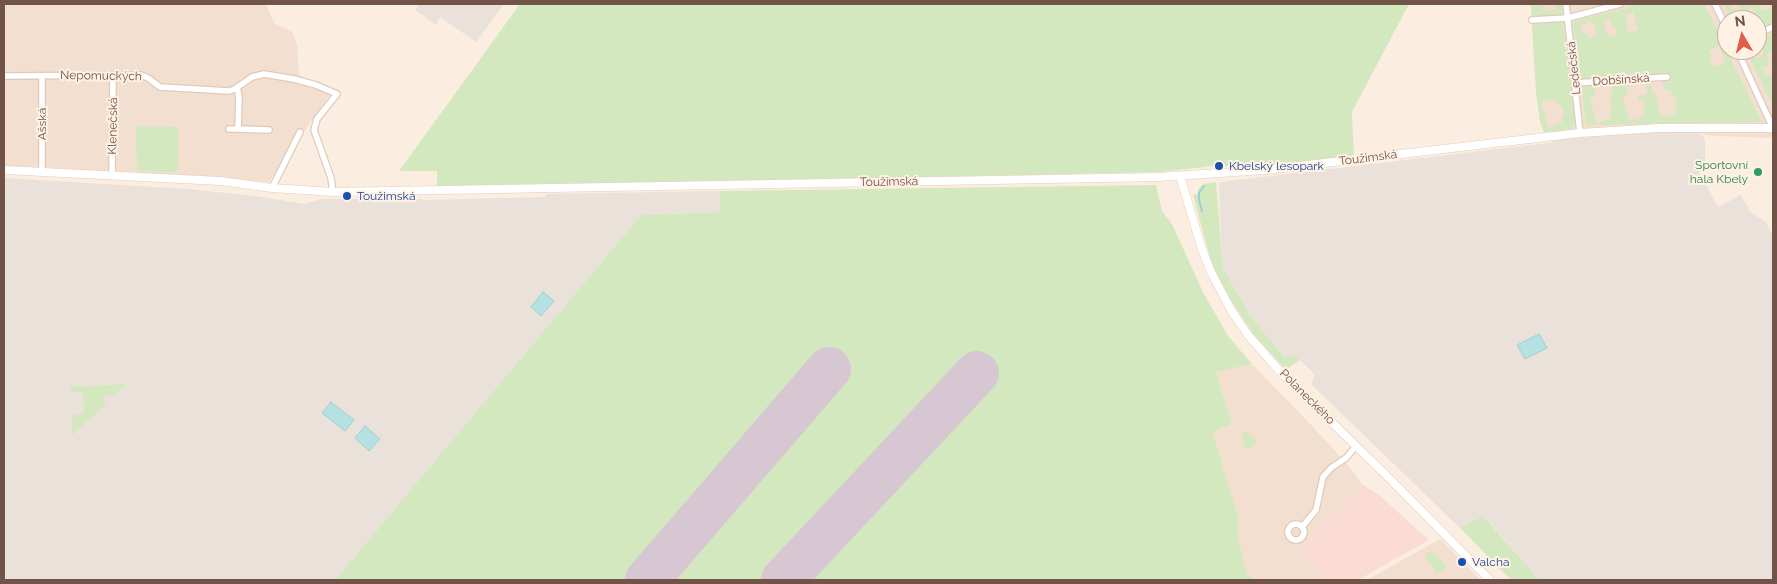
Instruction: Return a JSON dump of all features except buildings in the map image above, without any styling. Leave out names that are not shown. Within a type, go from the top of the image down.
[{"type":"street","name":"Ledečská","points":[[1566,4],[1580,133]]},
{"type":"street","points":[[1532,20],[1568,18],[1620,4]]},
{"type":"street","points":[[1742,60],[1773,128]]},
{"type":"street","name":"Nepomuckých","points":[[4,76],[144,76],[162,88],[229,91],[252,77],[264,74],[307,82],[337,94],[317,118],[314,130],[334,192]]},
{"type":"street","name":"Klenečská","points":[[112,176],[113,75]]},
{"type":"street","name":"Ašská","points":[[42,76],[42,172]]},
{"type":"street","name":"Dobšínská","points":[[1576,83],[1667,77]]},
{"type":"street","points":[[237,87],[239,97],[238,129]]},
{"type":"street","name":"Toužimská","points":[[4,170],[220,181],[272,188],[334,192],[1180,176],[1265,170],[1580,133],[1634,129],[1773,128]]},
{"type":"street","points":[[229,129],[269,130]]},
{"type":"street","points":[[272,188],[300,132]]},
{"type":"street","name":"Polaneckého","points":[[1180,176],[1201,246],[1213,276],[1231,310],[1248,335],[1264,354],[1490,580]]},
{"type":"street","points":[[1302,526],[1316,510],[1324,477],[1331,468],[1346,458],[1356,446]]},
{"type":"shaded area","points":[[4,4],[266,4],[274,23],[292,32],[297,44],[299,75],[334,89],[269,182],[4,167]]},
{"type":"shaded area","points":[[419,4],[504,4],[476,42],[440,17],[436,25],[415,10]]},
{"type":"shaded area","points":[[1531,4],[1773,4],[1773,138],[1715,136],[1697,133],[1619,136],[1552,143],[1540,122],[1536,91]]},
{"type":"shaded area","points":[[1697,133],[1702,135],[1705,140],[1705,160],[1699,173],[1718,207],[1741,195],[1751,213],[1765,221],[1773,236],[1773,580],[1540,580],[1484,516],[1460,528],[1311,384],[1315,375],[1295,355],[1286,358],[1270,340],[1250,315],[1223,268],[1219,184],[1221,182],[1565,141],[1619,136]]},
{"type":"shaded area","points":[[4,178],[188,189],[255,196],[305,204],[321,199],[366,199],[378,202],[395,197],[424,200],[545,197],[547,194],[720,191],[720,212],[641,215],[335,580],[4,580]]},
{"type":"shaded area","points":[[1252,364],[1314,428],[1346,463],[1362,484],[1299,550],[1326,580],[1256,580],[1247,574],[1238,538],[1238,517],[1213,432],[1232,424],[1216,372]]},
{"type":"shaded area","points":[[1362,484],[1379,495],[1429,540],[1358,580],[1326,580],[1299,550]]},
{"type":"shaded area","points":[[1440,539],[1481,580],[1367,580]]},
{"type":"green space","points":[[520,4],[1409,4],[1352,112],[1354,156],[1265,167],[1213,166],[1160,172],[437,188],[437,171],[399,171]]},
{"type":"green space","points":[[1531,4],[1542,4],[1543,11],[1556,10],[1556,4],[1562,4],[1563,15],[1532,18]]},
{"type":"green space","points":[[1630,4],[1704,4],[1717,30],[1717,46],[1708,51],[1713,59],[1710,60],[1713,67],[1725,62],[1724,60],[1732,60],[1762,122],[1586,125],[1582,87],[1601,85],[1596,88],[1594,97],[1590,98],[1596,123],[1611,119],[1610,101],[1613,84],[1634,83],[1628,87],[1627,95],[1623,96],[1629,121],[1644,117],[1643,111],[1645,108],[1643,100],[1639,100],[1638,96],[1647,94],[1645,82],[1650,82],[1652,93],[1655,93],[1661,118],[1676,114],[1675,108],[1677,105],[1675,96],[1672,96],[1670,90],[1665,90],[1661,79],[1668,78],[1666,73],[1584,79],[1579,76],[1573,23],[1631,7]],"holes":[[[1633,12],[1638,30],[1628,32],[1625,14]],[[1610,18],[1617,34],[1608,37],[1603,20]],[[1589,21],[1591,23],[1594,22],[1597,35],[1594,37],[1589,37],[1587,33],[1583,34],[1580,25],[1587,24]]]},
{"type":"green space","points":[[1724,4],[1729,4],[1732,10],[1727,10]]},
{"type":"green space","points":[[1740,4],[1763,4],[1760,5],[1762,10],[1754,10],[1753,7],[1747,10],[1737,10],[1740,9]]},
{"type":"green space","points":[[1770,4],[1773,4],[1773,24],[1767,27],[1767,10],[1764,10],[1771,7]]},
{"type":"green space","points":[[1561,22],[1563,24],[1575,124],[1570,129],[1544,132],[1540,122],[1532,25]],"holes":[[[1556,99],[1558,105],[1561,105],[1565,113],[1561,117],[1562,123],[1548,128],[1541,102]]]},
{"type":"green space","points":[[1773,33],[1773,51],[1767,54],[1767,36]]},
{"type":"green space","points":[[1767,58],[1768,60],[1773,58],[1769,61],[1770,64],[1773,63],[1762,68],[1765,75],[1773,73],[1773,106],[1751,60],[1767,60]]},
{"type":"green space","points":[[136,126],[178,127],[178,170],[174,172],[137,170]]},
{"type":"green space","points":[[1216,182],[1223,268],[1250,315],[1270,340],[1285,357],[1295,355],[1300,360],[1288,368],[1284,368],[1253,334],[1223,288],[1211,261],[1193,195],[1197,194],[1203,184]]},
{"type":"green space","points":[[1156,185],[1162,211],[1172,224],[1203,292],[1228,336],[1252,364],[1216,372],[1232,424],[1213,432],[1238,517],[1238,538],[1247,574],[1256,580],[335,580],[641,215],[720,212],[720,191]]},
{"type":"green space","points":[[127,384],[112,397],[108,394],[104,396],[103,400],[106,404],[72,435],[72,415],[84,414],[83,392],[71,392],[70,387]]},
{"type":"green space","points":[[1246,431],[1256,441],[1247,449],[1242,437]]},
{"type":"green space","points":[[1483,516],[1540,580],[1511,580],[1460,528]]},
{"type":"green space","points":[[1433,552],[1447,567],[1437,573],[1425,557],[1425,554]]},
{"type":"water","points":[[543,292],[554,301],[541,316],[531,307]]},
{"type":"water","points":[[1539,334],[1547,348],[1525,359],[1517,345]]},
{"type":"water","points":[[331,402],[354,420],[345,431],[322,413]]},
{"type":"water","points":[[365,426],[380,439],[369,451],[355,438]]},
{"type":"waterway","points":[[1202,211],[1199,193],[1204,186]]},
{"type":"runway","points":[[647,580],[829,369]]},
{"type":"runway","points":[[783,580],[977,373]]},
{"type":"place","name":"Kbelský lesopark","points":[[1219,166]]},
{"type":"place","name":"Sportovní hala Kbely","points":[[1758,172]]},
{"type":"place","name":"Toužimská","points":[[347,196]]},
{"type":"place","name":"Valcha","points":[[1462,562]]}]
